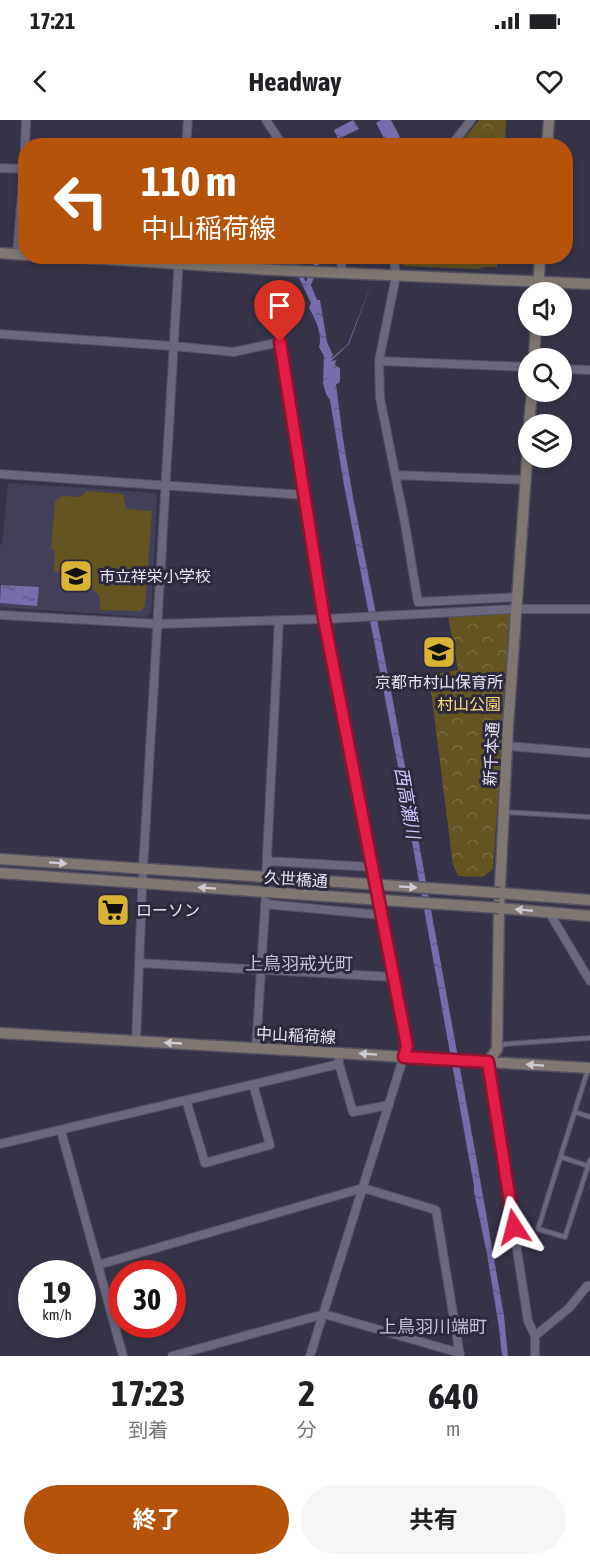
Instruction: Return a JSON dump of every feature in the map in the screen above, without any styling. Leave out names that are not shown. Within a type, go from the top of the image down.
[{"type":"street","points":[[26,120],[26,138]]},
{"type":"street","points":[[187,138],[188,120]]},
{"type":"street","points":[[266,120],[277,138]]},
{"type":"street","points":[[457,138],[471,120]]},
{"type":"street","points":[[548,138],[549,120]]},
{"type":"street","points":[[0,168],[18,169]]},
{"type":"street","points":[[0,253],[18,254]]},
{"type":"street","points":[[136,1040],[143,869],[179,264]]},
{"type":"street","points":[[217,264],[274,270],[391,275],[518,285]]},
{"type":"street","points":[[341,264],[342,273]]},
{"type":"street","points":[[393,264],[379,361],[380,398],[418,602],[518,597]]},
{"type":"street","points":[[538,282],[539,264]]},
{"type":"street","points":[[572,285],[590,284]]},
{"type":"street","points":[[0,334],[234,352],[280,342],[324,619],[407,1046],[310,1356]]},
{"type":"street","points":[[379,361],[518,368]]},
{"type":"street","points":[[572,369],[590,370]]},
{"type":"street","name":"新千本通","points":[[497,1049],[499,908],[507,746],[527,468]]},
{"type":"street","points":[[0,474],[304,495]]},
{"type":"street","points":[[395,475],[526,480]]},
{"type":"street","points":[[0,615],[159,624],[324,619],[517,609],[590,609]]},
{"type":"street","points":[[266,877],[279,620]]},
{"type":"street","points":[[507,746],[590,753]]},
{"type":"street","name":"久世橋通","points":[[0,859],[590,900]]},
{"type":"street","points":[[267,861],[371,867]]},
{"type":"street","name":"久世橋通","points":[[0,873],[590,916]]},
{"type":"street","points":[[256,1047],[266,892]]},
{"type":"street","points":[[265,904],[381,915]]},
{"type":"street","points":[[549,912],[590,981]]},
{"type":"street","points":[[140,963],[393,977]]},
{"type":"street","name":"中山稲荷線","points":[[0,1033],[256,1047],[339,1058],[404,1057],[589,1068]]},
{"type":"street","points":[[497,1049],[484,1062],[528,1321],[535,1336],[535,1356]]},
{"type":"street","points":[[0,1144],[253,1084],[339,1058],[353,1112],[389,1105]]},
{"type":"street","points":[[186,1100],[205,1163],[270,1145],[253,1084]]},
{"type":"street","points":[[61,1131],[123,1356]]},
{"type":"street","points":[[98,1264],[363,1188],[436,1210],[460,1355],[324,1314],[172,1356]]},
{"type":"street","points":[[535,1336],[569,1308],[589,1285]]},
{"type":"lane","points":[[504,812],[590,817]]},
{"type":"lane","points":[[497,1049],[505,1044],[590,1038]]},
{"type":"lane","points":[[589,1068],[538,1228],[565,1237],[590,1160]]},
{"type":"lane","points":[[575,1112],[590,1117]]},
{"type":"lane","points":[[561,1157],[588,1166]]},
{"type":"shaded area","name":"市立祥栄小学校","points":[[8,483],[154,493],[157,497],[151,613],[146,617],[0,607],[0,545],[2,545]]},
{"type":"green space","points":[[479,120],[506,120],[505,138],[465,138]]},
{"type":"green space","points":[[402,264],[497,264],[497,267],[479,269],[404,266]]},
{"type":"green space","points":[[86,491],[123,494],[126,509],[152,511],[145,606],[141,611],[100,610],[100,597],[87,583],[65,582],[66,573],[54,572],[55,550],[51,549],[55,501],[62,496],[81,497]]},
{"type":"green space","name":"村山公園","points":[[512,612],[493,869],[483,877],[458,876],[453,865],[429,675],[458,670],[448,615]]},
{"type":"water","points":[[353,120],[359,129],[340,138],[338,138],[334,130]]},
{"type":"water","points":[[381,120],[391,120],[400,137],[384,138],[376,123]]},
{"type":"water","name":"西高瀬川","points":[[292,264],[297,264],[306,282],[314,264],[319,264],[311,285],[317,300],[320,300],[327,342],[333,355],[331,359],[348,344],[372,282],[349,344],[331,361],[336,360],[335,365],[340,368],[340,380],[336,384],[343,439],[476,1156],[504,1316],[508,1356],[502,1356],[487,1254],[330,400],[323,383],[324,356],[319,347],[318,327],[309,308],[311,303]]},
{"type":"water","points":[[1,585],[39,587],[37,606],[0,603]]},
{"type":"place","name":"市立祥栄小学校","points":[[76,576]]},
{"type":"place","name":"京都市村山保育所","points":[[439,652]]},
{"type":"place","name":"ローソン","points":[[113,910]]},
{"type":"district","name":"上鳥羽戒光町","points":[[299,964]]},
{"type":"district","name":"上鳥羽川端町","points":[[433,1327]]},
{"type":"route","points":[[280,342],[324,619],[407,1046],[404,1057],[488,1062],[514,1227]]}]
